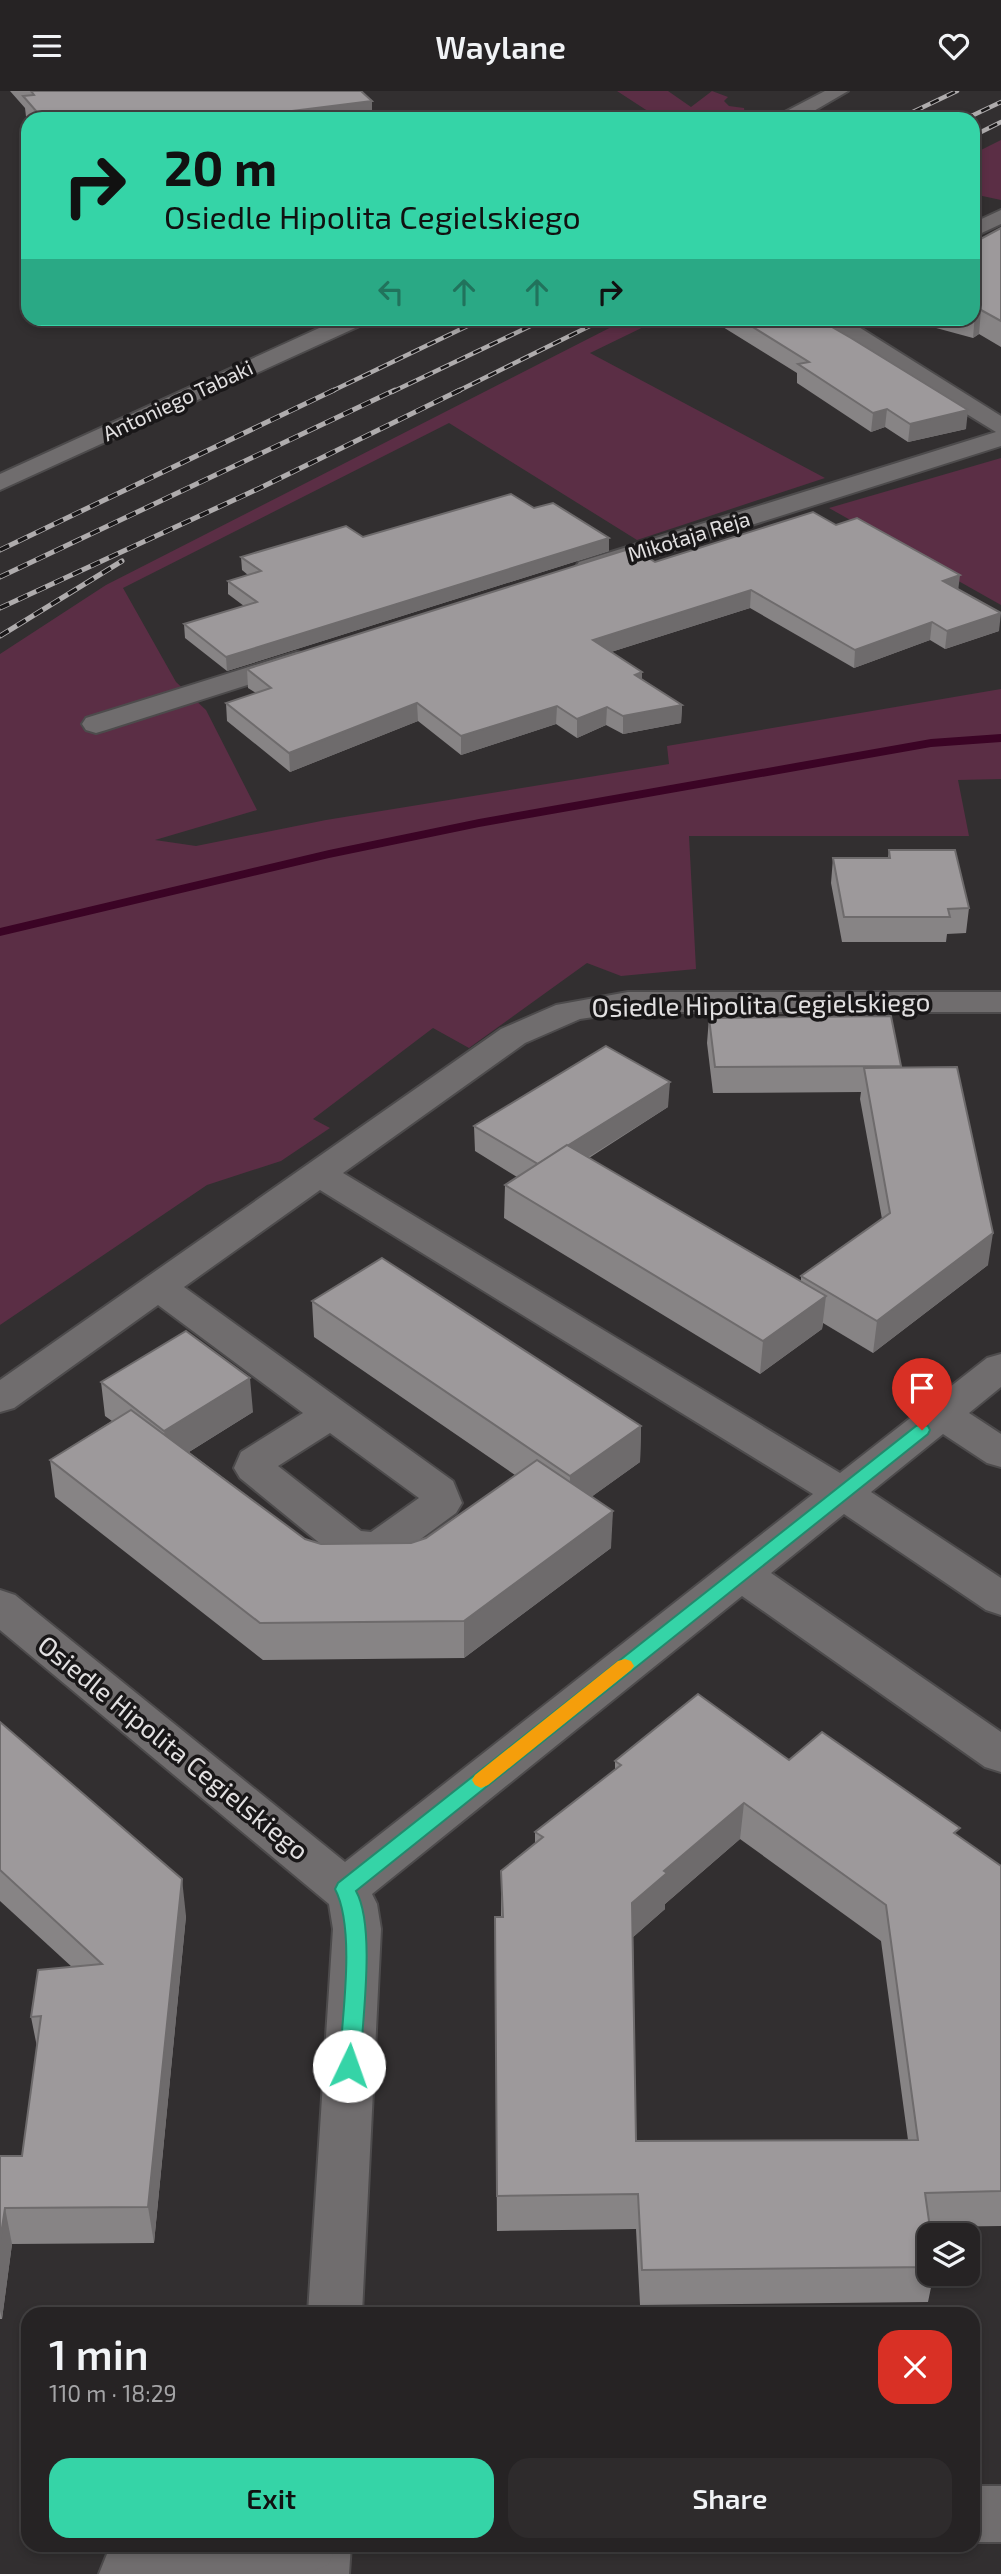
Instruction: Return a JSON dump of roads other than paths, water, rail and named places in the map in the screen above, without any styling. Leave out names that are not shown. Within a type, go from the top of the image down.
[{"type":"street","points":[[799,112],[839,91]]},
{"type":"street","points":[[980,227],[1001,216]]},
{"type":"street","name":"Antoniego Tabaki","points":[[0,482],[341,326]]},
{"type":"street","points":[[841,326],[1001,426]]},
{"type":"street","name":"Mikołaja Reja","points":[[568,575],[1001,438]]},
{"type":"street","points":[[96,724],[318,654]]},
{"type":"street","name":"Osiedle Hipolita Cegielskiego","points":[[0,1399],[513,1036],[549,1017],[568,1011],[628,1002],[1001,1002]]},
{"type":"street","points":[[319,1174],[842,1493],[1001,1599]]},
{"type":"street","points":[[158,1287],[332,1413]]},
{"type":"street","points":[[335,2307],[357,1929],[353,1904],[345,1889],[1001,1367]]},
{"type":"street","points":[[942,1414],[1001,1453]]},
{"type":"street","points":[[740,1573],[1001,1755]]},
{"type":"street","name":"Osiedle Hipolita Cegielskiego","points":[[0,1606],[345,1889]]},
{"type":"street","points":[[980,2514],[1001,2514]]},
{"type":"street","points":[[128,2574],[265,2552]]},
{"type":"street","points":[[320,2574],[322,2552]]},
{"type":"waterway","points":[[0,932],[329,854],[479,823],[931,743],[1001,738]]},
{"type":"railway","points":[[913,112],[957,91]]},
{"type":"railway","points":[[980,112],[1001,102]]},
{"type":"railway","points":[[980,132],[1001,122]]},
{"type":"railway","points":[[330,392],[467,326]]},
{"type":"railway","points":[[392,392],[530,326]]},
{"type":"railway","points":[[456,392],[590,326]]},
{"type":"railway","points":[[0,550],[334,390]]},
{"type":"railway","points":[[0,577],[395,390]]},
{"type":"railway","points":[[0,608],[260,488],[460,390]]},
{"type":"railway","points":[[0,636],[122,561]]}]
